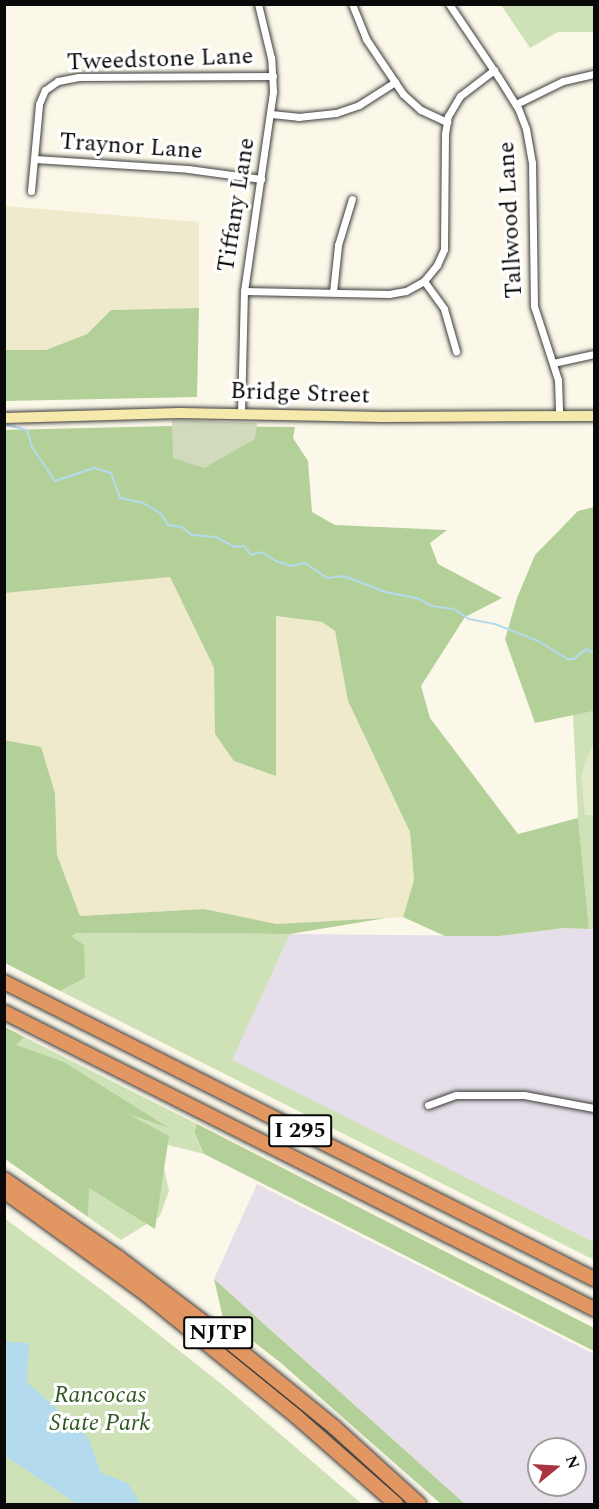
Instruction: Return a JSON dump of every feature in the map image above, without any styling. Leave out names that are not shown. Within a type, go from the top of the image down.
[{"type":"highway","name":"I 295","points":[[4,982],[594,1279]]},
{"type":"highway","name":"I 295","points":[[4,1012],[594,1309]]},
{"type":"highway","name":"NJTP","points":[[4,1179],[112,1253],[241,1351],[334,1427],[419,1504]]},
{"type":"highway","name":"NJTP","points":[[4,1191],[147,1295],[304,1423],[396,1504]]},
{"type":"main road","name":"Bridge Street","points":[[4,418],[241,413],[366,417],[594,416]]},
{"type":"street","name":"Tiffany Lane","points":[[241,413],[244,291],[271,114],[273,76],[258,4]]},
{"type":"street","points":[[352,4],[366,39],[414,106],[447,122]]},
{"type":"street","name":"Tallwood Lane","points":[[449,4],[516,104],[526,129],[532,163],[534,306],[553,363],[560,395],[559,416]]},
{"type":"street","points":[[244,291],[398,293],[414,288],[424,281],[437,265],[444,249],[447,122],[460,96],[494,70]]},
{"type":"street","points":[[516,104],[563,81],[594,74]]},
{"type":"street","name":"Tweedstone Lane","points":[[31,191],[39,104],[45,90],[64,78],[273,76]]},
{"type":"street","points":[[271,114],[298,117],[336,113],[358,105],[395,82]]},
{"type":"street","name":"Traynor Lane","points":[[35,159],[188,169],[261,179]]},
{"type":"street","points":[[333,292],[338,245],[352,199]]},
{"type":"street","points":[[424,281],[444,309],[456,351]]},
{"type":"street","points":[[553,363],[594,354]]},
{"type":"street","points":[[428,1105],[456,1095],[524,1095],[594,1108]]},
{"type":"shaded area","points":[[6,206],[199,222],[199,308],[111,310],[87,334],[46,350],[5,350]]},
{"type":"shaded area","points":[[170,577],[214,668],[216,734],[276,776],[276,616],[322,622],[335,631],[348,701],[410,832],[414,880],[403,917],[276,925],[204,909],[80,916],[57,855],[55,793],[41,748],[5,740],[5,593]]},
{"type":"shaded area","points":[[564,928],[594,929],[594,1242],[231,1060],[290,934],[499,936]]},
{"type":"shaded area","points":[[257,1184],[594,1354],[594,1504],[465,1504],[214,1279]]},
{"type":"green space","points":[[501,5],[594,5],[594,32],[558,32],[530,48]]},
{"type":"green space","points":[[199,308],[197,397],[5,401],[5,350],[46,350],[87,334],[111,310]]},
{"type":"green space","points":[[172,420],[257,423],[255,439],[204,468],[173,458]]},
{"type":"green space","points":[[170,426],[295,427],[293,438],[308,461],[312,512],[335,525],[447,530],[430,543],[438,564],[502,598],[465,617],[421,686],[430,718],[518,834],[578,818],[589,929],[564,928],[499,936],[445,936],[403,917],[414,880],[410,832],[348,701],[335,631],[322,622],[276,616],[276,776],[234,761],[215,734],[214,668],[170,577],[5,593],[4,430]]},
{"type":"green space","points":[[594,507],[594,711],[535,723],[505,639],[517,598],[535,555],[578,511]]},
{"type":"green space","points":[[594,711],[594,929],[589,929],[578,818],[573,715]]},
{"type":"green space","points":[[4,740],[41,747],[55,793],[57,855],[80,916],[204,909],[276,924],[386,918],[290,934],[77,933],[71,936],[84,945],[85,978],[60,991],[5,963]]},
{"type":"green space","points":[[594,744],[594,815],[585,815],[581,778],[586,759]]},
{"type":"green space","points":[[77,933],[290,934],[232,1060],[594,1242],[594,1260],[60,991],[85,978],[70,936]]},
{"type":"green space","points":[[5,1027],[24,1037],[16,1045],[64,1062],[169,1128],[128,1114],[169,1136],[155,1229],[89,1188],[88,1217],[5,1159]]},
{"type":"green space","points":[[24,1037],[197,1124],[194,1133],[204,1154],[144,1139],[162,1160],[169,1191],[160,1216],[121,1240],[88,1217],[89,1123],[119,1111],[165,1126],[15,1045]]},
{"type":"green space","points":[[197,1124],[594,1328],[594,1351],[204,1154],[194,1132]]},
{"type":"green space","name":"Rancocas State Park","points":[[4,1218],[110,1296],[224,1386],[362,1504],[5,1504]]},
{"type":"green space","points":[[214,1279],[465,1504],[441,1504],[281,1363],[223,1318]]},
{"type":"water","points":[[4,1337],[8,1342],[29,1343],[27,1382],[88,1437],[101,1473],[128,1483],[141,1504],[77,1504],[5,1456]]},
{"type":"waterway","points":[[4,424],[27,430],[32,447],[55,481],[94,468],[111,473],[120,498],[143,503],[160,513],[168,525],[182,527],[192,535],[216,537],[235,547],[244,546],[251,555],[262,552],[276,561],[291,566],[305,563],[327,578],[344,576],[385,592],[417,598],[432,606],[454,609],[469,619],[495,624],[538,641],[568,659],[574,659],[586,649],[594,653]]}]
